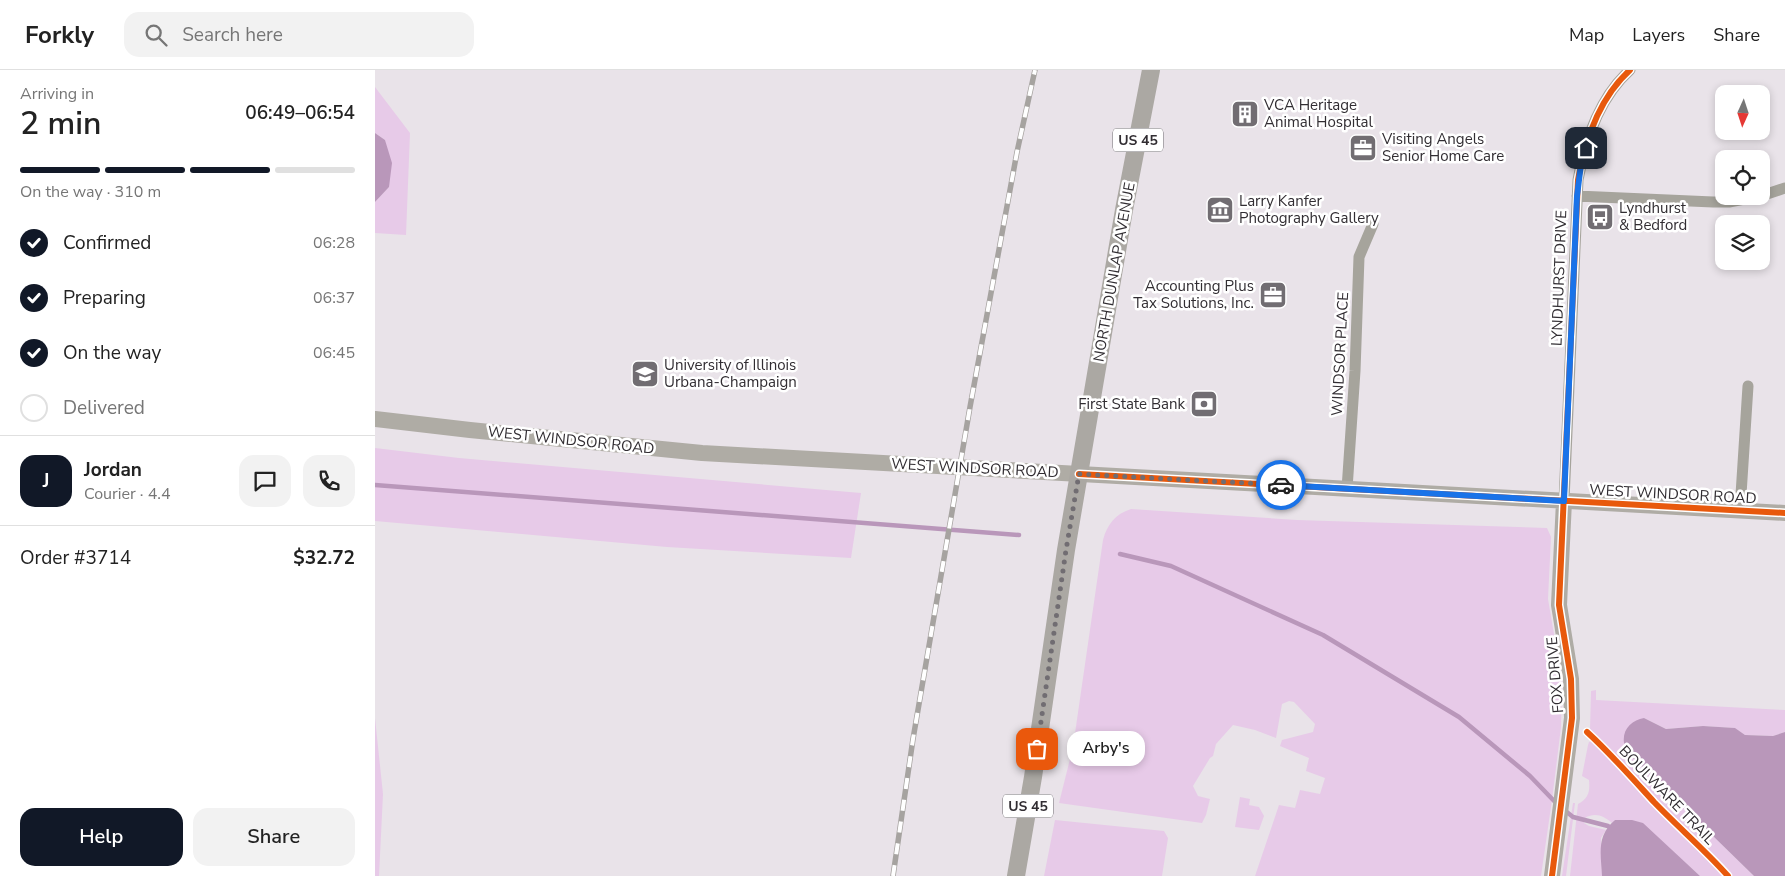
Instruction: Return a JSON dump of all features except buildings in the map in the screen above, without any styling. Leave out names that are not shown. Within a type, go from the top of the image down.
[{"type":"main road","name":"NORTH DUNLAP AVENUE","points":[[1079,474],[1124,210],[1151,70]]},
{"type":"main road","name":"WEST WINDSOR ROAD","points":[[375,419],[702,453],[1785,513]]},
{"type":"main road","name":"US 45","points":[[1016,876],[1079,474]]},
{"type":"main road","name":"FOX DRIVE","points":[[1552,876],[1572,718],[1571,679],[1559,605],[1564,501]]},
{"type":"street","name":"LYNDHURST DRIVE","points":[[1564,501],[1577,196],[1581,164],[1596,116],[1627,71]]},
{"type":"street","points":[[1770,193],[1785,188]]},
{"type":"street","points":[[1577,196],[1715,202]]},
{"type":"street","name":"WINDSOR PLACE","points":[[1347,489],[1355,371],[1359,257],[1373,224]]},
{"type":"street","points":[[1740,510],[1747,386]]},
{"type":"shaded area","points":[[375,87],[410,133],[406,235],[375,233],[375,202],[389,187],[385,140],[375,133]]},
{"type":"shaded area","points":[[375,133],[385,140],[392,163],[389,187],[375,202]]},
{"type":"shaded area","points":[[375,448],[459,458],[861,493],[851,558],[667,547],[375,521]]},
{"type":"shaded area","points":[[1131,509],[1297,520],[1547,528],[1551,537],[1548,599],[1562,681],[1561,727],[1541,876],[1255,876],[1279,805],[1295,808],[1300,790],[1320,794],[1325,778],[1306,771],[1309,758],[1280,746],[1282,740],[1313,732],[1315,724],[1294,702],[1289,701],[1282,704],[1276,738],[1255,730],[1233,725],[1216,744],[1213,756],[1193,786],[1198,796],[1210,799],[1202,823],[1059,803],[1073,747],[1103,540],[1116,517]]},
{"type":"shaded area","points":[[1596,690],[1596,700],[1785,710],[1785,732],[1773,736],[1745,735],[1734,728],[1703,726],[1666,729],[1644,718],[1632,757],[1754,876],[1732,876],[1590,730],[1591,691]]},
{"type":"shaded area","points":[[375,718],[383,794],[379,876],[375,876]]},
{"type":"shaded area","points":[[1644,718],[1666,729],[1703,726],[1735,728],[1745,735],[1773,736],[1785,732],[1785,876],[1754,876],[1632,757],[1625,745],[1626,729],[1632,723]]},
{"type":"shaded area","points":[[1592,741],[1723,876],[1700,876],[1642,823],[1615,820],[1612,823],[1606,818],[1596,815],[1585,818],[1584,823],[1606,830],[1601,838],[1602,876],[1570,876],[1578,804],[1587,797],[1589,791],[1589,780],[1582,776],[1588,745]]},
{"type":"shaded area","points":[[1240,797],[1250,799],[1249,805],[1259,807],[1264,816],[1259,830],[1235,827]]},
{"type":"shaded area","points":[[1573,803],[1575,803],[1566,876],[1562,876]]},
{"type":"shaded area","points":[[1055,820],[1164,831],[1168,838],[1162,876],[1044,876]]},
{"type":"shaded area","points":[[1615,820],[1632,820],[1643,823],[1700,876],[1602,876],[1602,839],[1609,826]]},
{"type":"waterway","points":[[375,485],[1019,535]]},
{"type":"waterway","points":[[1120,554],[1171,566],[1323,635],[1459,717],[1530,776],[1557,804]]},
{"type":"waterway","points":[[1563,809],[1573,817],[1608,826]]},
{"type":"railway","points":[[893,876],[913,739],[970,407],[1017,152],[1035,70]]},
{"type":"cycle path","points":[[1552,876],[1572,718],[1571,679],[1559,605],[1578,180],[1589,135],[1595,120],[1610,93],[1630,70]]},
{"type":"cycle path","points":[[1079,474],[1785,513]]},
{"type":"cycle path","name":"BOULWARE TRAIL","points":[[1587,732],[1728,876]]},
{"type":"way so far","points":[[1037,749],[1079,474],[1281,485]]},
{"type":"place","name":"VCA Heritage Animal Hospital","points":[[1245,114]]},
{"type":"place","name":"Visiting Angels Senior Home Care","points":[[1363,148]]},
{"type":"place","name":"Larry Kanfer Photography Gallery","points":[[1220,210]]},
{"type":"place","name":"Lyndhurst & Bedford","points":[[1600,217]]},
{"type":"place","name":"Accounting Plus Tax Solutions, Inc.","points":[[1273,295]]},
{"type":"place","name":"University of Illinois Urbana-Champaign","points":[[645,374]]},
{"type":"place","name":"First State Bank","points":[[1204,404]]},
{"type":"place","name":"Arby's","points":[[1037,749]]},
{"type":"route","points":[[1281,485],[1564,501],[1577,196],[1578,180],[1586,148]]}]
